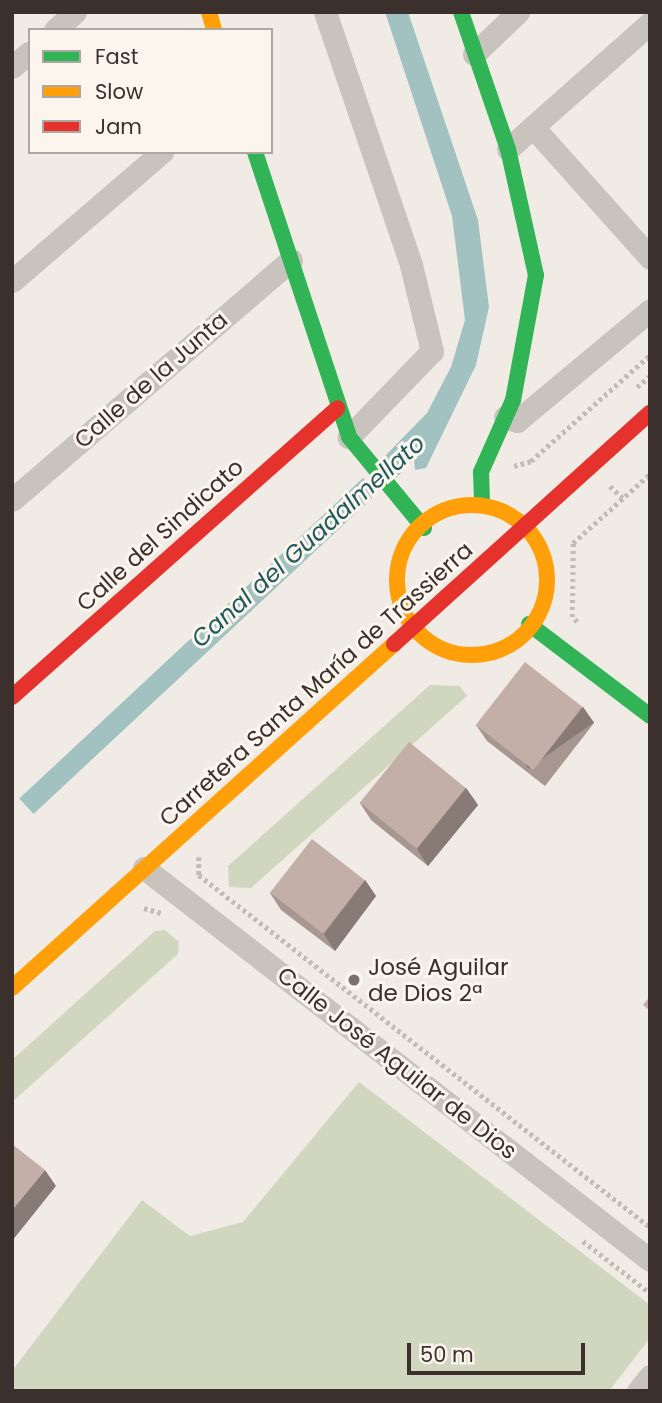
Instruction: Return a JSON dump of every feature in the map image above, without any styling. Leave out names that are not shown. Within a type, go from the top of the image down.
[{"type":"street","points":[[57,28],[75,12]]},
{"type":"street","points":[[325,12],[411,265],[432,351],[349,437]]},
{"type":"street","points":[[461,12],[508,149],[536,275],[534,310],[505,417],[487,458],[482,504]]},
{"type":"street","points":[[474,54],[518,12]]},
{"type":"street","points":[[508,149],[650,23]]},
{"type":"street","points":[[12,67],[28,54]]},
{"type":"street","points":[[533,127],[650,258]]},
{"type":"street","points":[[12,281],[160,154]]},
{"type":"street","points":[[256,154],[337,408],[349,437],[367,464],[424,528]]},
{"type":"street","name":"Calle de la Junta","points":[[12,500],[291,260]]},
{"type":"street","points":[[505,417],[517,421],[650,310]]},
{"type":"street","name":"Calle del Sindicato","points":[[12,696],[337,408]]},
{"type":"street","name":"Carretera Santa María de Trassierra","points":[[12,988],[650,413]]},
{"type":"street","points":[[482,504],[512,512],[527,525],[546,574],[529,624],[502,646],[468,654],[434,647],[410,629],[397,605],[396,583],[407,550],[424,528],[447,513],[482,504]]},
{"type":"street","points":[[529,624],[650,716]]},
{"type":"street","name":"Calle José Aguilar de Dios","points":[[144,868],[650,1260]]},
{"type":"street","points":[[638,1391],[650,1376]]},
{"type":"path","points":[[487,458],[512,467],[531,461],[650,355]]},
{"type":"path","points":[[582,626],[572,617],[573,543],[650,474]]},
{"type":"path","points":[[607,482],[622,499]]},
{"type":"path","points":[[191,826],[209,846],[199,856],[199,875],[650,1227]]},
{"type":"path","points":[[135,912],[152,908],[170,919]]},
{"type":"path","points":[[573,1233],[650,1293]]},
{"type":"green space","points":[[430,685],[460,686],[467,696],[251,888],[229,887],[228,866]]},
{"type":"green space","points":[[165,930],[179,942],[178,954],[12,1102],[12,1060],[155,931]]},
{"type":"green space","points":[[359,1082],[650,1305],[650,1338],[609,1391],[12,1391],[12,1371],[142,1200],[190,1236],[243,1222]]},
{"type":"water","points":[[385,12],[408,12],[478,220],[489,307],[476,365],[426,468],[415,470],[414,459],[396,478],[382,459],[427,413],[451,367],[465,320],[452,216]]},
{"type":"water","name":"Canal del Guadalmellato","points":[[363,478],[377,493],[34,814],[19,799]]},
{"type":"building","points":[[525,662],[583,707],[533,770],[476,725]]},
{"type":"building","points":[[409,742],[466,788],[417,849],[360,803]]},
{"type":"building","points":[[312,839],[365,880],[323,934],[270,893]]},
{"type":"building","points":[[650,996],[650,1011],[643,1005]]},
{"type":"building","points":[[12,1144],[45,1170],[12,1210]]},
{"type":"traffic: fast","points":[[461,12],[508,149],[536,275],[513,400],[481,472],[482,504]]},
{"type":"traffic: fast","points":[[256,154],[349,437],[424,528]]},
{"type":"traffic: fast","points":[[529,624],[650,716]]},
{"type":"traffic: slow","points":[[209,12],[213,28]]},
{"type":"traffic: slow","points":[[472,505],[501,511],[525,527],[541,551],[547,580],[541,609],[525,633],[501,649],[472,655],[443,649],[419,633],[403,609],[397,580],[403,551],[419,527],[443,511],[472,505]]},
{"type":"traffic: slow","points":[[12,988],[394,644]]},
{"type":"traffic: jam","points":[[12,697],[337,408]]},
{"type":"traffic: jam","points":[[394,644],[650,413]]},
{"type":"place","name":"José Aguilar de Dios 2ª","points":[[354,980]]}]
